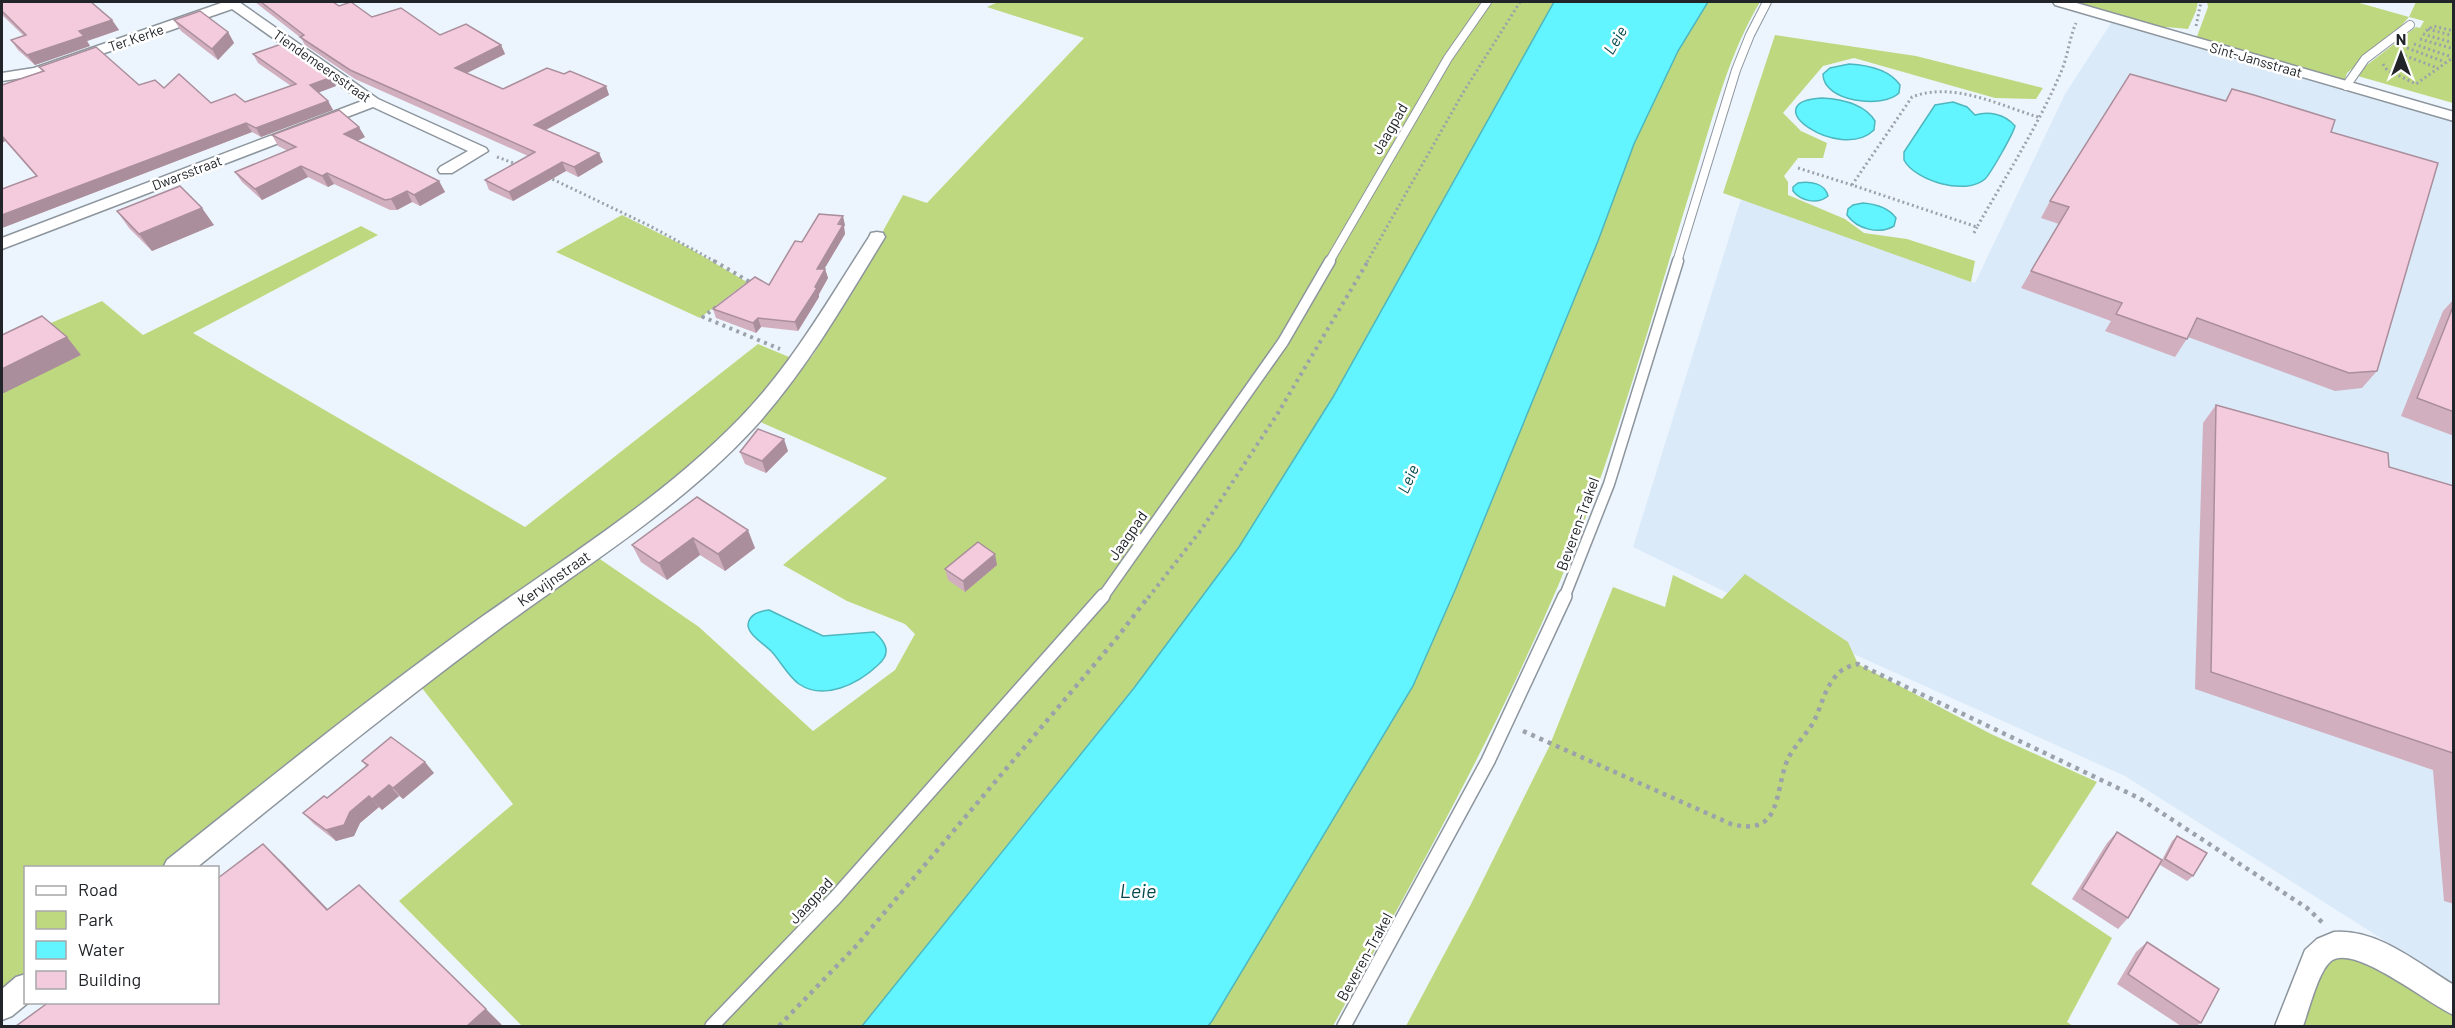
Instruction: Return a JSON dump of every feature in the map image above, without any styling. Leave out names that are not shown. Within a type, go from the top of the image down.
[{"type":"street","name":"Sint-Jansstraat","points":[[2060,2],[2454,117]]},
{"type":"street","name":"Ter Kerke","points":[[2,77],[36,72],[232,3]]},
{"type":"street","name":"Tiendemeersstraat","points":[[232,3],[373,102],[480,151]]},
{"type":"street","name":"Dwarsstraat","points":[[2,244],[373,102]]},
{"type":"street","points":[[446,170],[480,151]]},
{"type":"street","name":"Kervijnstraat","points":[[177,866],[400,690],[492,622],[580,562],[691,475],[747,423],[800,358],[876,237]]},
{"type":"street","points":[[2289,1026],[2311,966],[2319,952],[2336,944],[2373,952],[2454,1002]]},
{"type":"street","points":[[2,1006],[24,989]]},
{"type":"lane","name":"Jaagpad","points":[[712,1026],[835,898],[1103,597],[1283,342],[1448,58],[1487,2]]},
{"type":"lane","name":"Beveren-Trakel","points":[[1344,1026],[1469,798],[1573,581],[1609,485],[1649,362],[1686,228],[1745,46],[1767,2]]},
{"type":"lane","points":[[2346,86],[2351,74],[2410,25]]},
{"type":"path","points":[[1974,233],[2062,69],[2069,37],[2083,8]]},
{"type":"path","points":[[2438,68],[2397,52],[2433,26],[2454,31]]},
{"type":"path","points":[[2428,29],[2454,36]]},
{"type":"path","points":[[2422,34],[2454,43]]},
{"type":"path","points":[[2416,38],[2454,49]]},
{"type":"path","points":[[2410,43],[2453,57]]},
{"type":"path","points":[[2404,47],[2446,62]]},
{"type":"path","points":[[2390,58],[2383,63],[2387,70],[2416,84],[2453,57]]},
{"type":"path","points":[[1852,185],[1912,97],[1921,92],[1953,92],[2038,117]]},
{"type":"path","points":[[480,151],[528,168]]},
{"type":"path","points":[[1798,168],[1977,227]]},
{"type":"path","points":[[547,177],[629,214],[694,248],[750,282],[740,289]]},
{"type":"path","points":[[721,303],[702,317],[800,358]]},
{"type":"path","points":[[1506,724],[1731,824],[1745,828],[1757,827],[1767,821],[1773,810],[1793,750],[1817,715],[1829,683],[1840,670],[1849,665],[1858,664],[2116,786],[2159,809],[2307,908],[2347,945]]},
{"type":"shaded area","points":[[2113,20],[2453,121],[2453,984],[2125,776],[1849,652],[1633,547],[1741,199],[1975,283],[2065,94]]},
{"type":"green space","points":[[998,2],[1554,2],[1333,397],[1239,547],[1175,636],[862,1026],[522,1026],[399,901],[513,804],[418,683],[597,557],[699,627],[813,731],[895,670],[915,634],[905,624],[847,601],[783,565],[887,478],[756,420],[813,355],[874,256],[884,229],[903,195],[927,203],[1084,38],[987,7]]},
{"type":"green space","points":[[1708,2],[1760,2],[1731,62],[1604,468],[1577,541],[1547,612],[1480,753],[1333,1026],[1208,1026],[1413,686],[1456,588],[1598,241],[1634,144],[1678,51]]},
{"type":"green space","points":[[2068,2],[2198,2],[2188,29],[2166,27],[2166,29]]},
{"type":"green space","points":[[2207,2],[2356,2],[2409,17],[2347,73],[2344,82],[2196,39],[2208,7]]},
{"type":"green space","points":[[2416,2],[2453,2],[2453,103],[2354,75],[2416,27],[2420,28],[2424,21],[2409,17]]},
{"type":"green space","points":[[1775,35],[1916,56],[2043,88],[2036,99],[1995,98],[1854,58],[1823,66],[1783,113],[1801,131],[1827,143],[1823,158],[1798,158],[1784,176],[1788,182],[1788,195],[1845,219],[1864,233],[1907,239],[1975,261],[1971,282],[1723,193]]},
{"type":"green space","points":[[622,215],[689,248],[747,282],[700,318],[556,252]]},
{"type":"green space","points":[[361,226],[378,235],[193,333],[525,527],[758,344],[794,359],[740,421],[598,544],[164,866],[24,866],[24,977],[2,995],[2,344],[102,301],[143,335]]},
{"type":"green space","points":[[1745,574],[1848,642],[1858,664],[1991,734],[2097,782],[2031,884],[2112,938],[2067,1022],[2073,1026],[1406,1026],[1471,904],[1549,747],[1613,587],[1665,607],[1673,575],[1722,599]]},
{"type":"green space","points":[[2354,956],[2377,963],[2453,1014],[2453,1026],[2302,1026],[2322,969],[2334,960]]},
{"type":"water","name":"Leie","points":[[1554,2],[1708,2],[1678,51],[1634,144],[1598,241],[1456,588],[1413,686],[1212,1021],[1208,1026],[862,1026],[1134,688],[1239,547],[1333,397]]},
{"type":"water","points":[[1849,64],[1870,67],[1890,75],[1900,85],[1899,93],[1880,101],[1843,97],[1826,84],[1823,74],[1830,68]]},
{"type":"water","points":[[1822,98],[1837,99],[1865,110],[1875,121],[1874,130],[1859,138],[1842,139],[1824,135],[1809,128],[1799,119],[1796,109],[1803,102]]},
{"type":"water","points":[[1953,102],[1967,107],[1975,115],[1986,113],[2002,116],[2015,126],[1992,169],[1985,179],[1977,184],[1954,186],[1929,180],[1910,168],[1904,160],[1904,152],[1935,105]]},
{"type":"water","points":[[1798,183],[1816,184],[1824,188],[1828,196],[1824,199],[1809,201],[1793,191],[1793,187]]},
{"type":"water","points":[[1863,203],[1877,205],[1889,211],[1896,218],[1894,226],[1875,230],[1856,224],[1847,215],[1848,209],[1853,205]]},
{"type":"water","points":[[769,610],[823,636],[874,632],[886,648],[885,656],[870,672],[851,684],[830,690],[809,689],[795,681],[772,652],[749,629],[749,621],[753,616]]},
{"type":"building","points":[[2,2],[91,2],[112,20],[79,31],[84,36],[27,55],[11,40],[26,35],[2,11]]},
{"type":"building","points":[[261,2],[333,2],[339,6],[351,2],[372,17],[401,8],[440,35],[466,24],[501,45],[455,68],[503,89],[547,68],[564,74],[570,71],[606,86],[534,125],[599,153],[574,167],[562,162],[509,192],[485,180],[535,152],[350,70],[300,37],[304,35]]},
{"type":"building","points":[[200,11],[228,32],[212,49],[174,20]]},
{"type":"building","points":[[284,43],[332,77],[310,85],[328,101],[256,128],[246,123],[2,215],[2,189],[37,176],[2,136],[2,85],[44,71],[39,67],[96,47],[139,85],[155,80],[164,88],[179,74],[211,103],[235,94],[245,102],[296,84],[253,54]]},
{"type":"building","points":[[2130,74],[2226,101],[2232,89],[2254,95],[2335,120],[2331,132],[2438,163],[2377,371],[2349,373],[2197,318],[2187,339],[2116,314],[2122,303],[2031,271],[2069,207],[2050,201]]},
{"type":"building","points":[[339,110],[359,127],[344,134],[439,181],[414,195],[407,191],[385,200],[327,173],[322,176],[301,166],[255,189],[235,172],[296,147],[272,135]]},
{"type":"building","points":[[180,186],[202,208],[139,234],[117,211]]},
{"type":"building","points":[[819,214],[843,216],[838,224],[843,225],[817,269],[825,269],[815,287],[817,288],[795,322],[758,318],[753,323],[713,309],[755,277],[769,285],[795,241],[802,242]]},
{"type":"building","points":[[2454,304],[2454,412],[2417,398]]},
{"type":"building","points":[[42,316],[67,337],[2,369],[2,335]]},
{"type":"building","points":[[2216,405],[2388,453],[2389,467],[2454,486],[2454,760],[2453,753],[2211,672]]},
{"type":"building","points":[[758,429],[784,439],[762,461],[740,452]]},
{"type":"building","points":[[697,497],[748,530],[718,554],[693,538],[659,563],[632,545]]},
{"type":"building","points":[[978,542],[995,554],[963,581],[945,569]]},
{"type":"building","points":[[391,737],[425,762],[393,788],[389,785],[372,799],[369,796],[350,812],[344,825],[326,830],[303,813],[324,796],[327,798],[368,765],[362,761]]},
{"type":"building","points":[[2117,832],[2162,860],[2128,918],[2082,889]]},
{"type":"building","points":[[2177,836],[2207,853],[2193,876],[2165,859]]},
{"type":"building","points":[[263,844],[327,910],[359,885],[486,1009],[467,1026],[16,1026],[46,1004],[219,1004],[219,877]]},
{"type":"building","points":[[2147,942],[2219,989],[2201,1023],[2128,974]]}]
